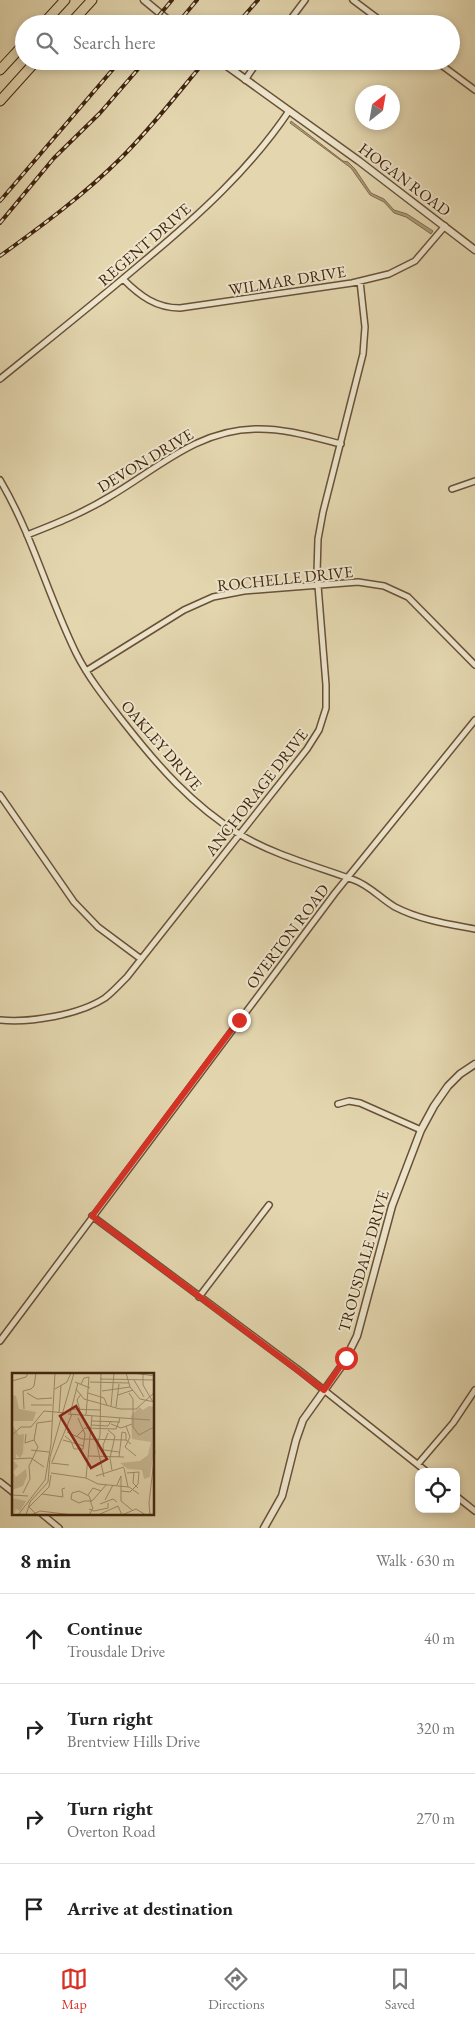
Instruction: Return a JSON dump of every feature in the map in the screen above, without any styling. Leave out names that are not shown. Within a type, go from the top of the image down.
[{"type":"highway","points":[[51,15],[65,0]]},
{"type":"highway","points":[[78,15],[92,0]]},
{"type":"highway","points":[[0,70],[15,54]]},
{"type":"highway","points":[[0,101],[28,70]]},
{"type":"street","points":[[144,0],[162,15]]},
{"type":"street","points":[[293,15],[305,0]]},
{"type":"street","points":[[353,0],[373,15]]},
{"type":"street","name":"HOGAN ROAD","points":[[232,70],[475,250]]},
{"type":"street","points":[[245,80],[252,70]]},
{"type":"street","points":[[448,70],[475,90]]},
{"type":"street","name":"REGENT DRIVE","points":[[0,379],[178,233],[229,185],[254,158],[288,111]]},
{"type":"street","name":"WILMAR DRIVE","points":[[123,279],[150,301],[166,307],[183,308],[360,281],[386,275],[408,266],[421,255],[445,226]]},
{"type":"street","name":"ANCHORAGE DRIVE","points":[[0,1020],[20,1020],[53,1016],[95,1003],[105,998],[120,985],[312,742],[326,708],[317,561],[320,529],[360,373],[364,347],[365,320],[360,281]]},
{"type":"street","name":"DEVON DRIVE","points":[[27,535],[92,507],[179,452],[215,435],[243,430],[270,429],[341,444]]},
{"type":"street","name":"OAKLEY DRIVE","points":[[0,480],[27,535],[56,609],[86,671],[108,703],[174,782],[197,803],[240,834],[280,852],[356,880],[387,902],[407,912],[437,922],[475,929]]},
{"type":"street","points":[[452,489],[475,481]]},
{"type":"street","name":"ROCHELLE DRIVE","points":[[86,671],[184,610],[213,597],[244,592],[366,582],[401,592],[418,606],[475,665]]},
{"type":"street","name":"OVERTON ROAD","points":[[0,1341],[262,989],[475,720]]},
{"type":"street","points":[[0,794],[55,877],[77,906],[98,926],[141,959]]},
{"type":"street","name":"TROUSDALE DRIVE","points":[[264,1528],[282,1496],[299,1430],[309,1410],[343,1364],[357,1336],[392,1206],[422,1130],[434,1106],[448,1086],[460,1074],[475,1064]]},
{"type":"street","points":[[338,1104],[351,1101],[360,1102],[422,1130]]},
{"type":"street","points":[[199,1297],[269,1205]]},
{"type":"street","points":[[92,1216],[324,1390],[422,1468]]},
{"type":"street","points":[[418,1464],[456,1418],[475,1390]]},
{"type":"street","points":[[0,1482],[12,1491]]},
{"type":"street","points":[[460,1499],[475,1511]]},
{"type":"street","points":[[44,1516],[59,1528]]},
{"type":"shaded area","points":[[291,121],[343,161],[348,162],[371,193],[384,199],[394,210],[407,214],[433,231],[431,234],[406,217],[394,213],[384,202],[370,195],[351,168],[290,123]]},
{"type":"railway","points":[[160,15],[172,0]]},
{"type":"railway","points":[[184,15],[197,0]]},
{"type":"railway","points":[[245,15],[258,0]]},
{"type":"railway","points":[[0,201],[112,70]]},
{"type":"railway","points":[[0,223],[54,158],[100,113],[137,70]]},
{"type":"railway","points":[[0,256],[63,209],[108,171],[144,134],[198,70]]},
{"type":"route","points":[[239,1020],[92,1216],[324,1390],[346,1358]]}]
